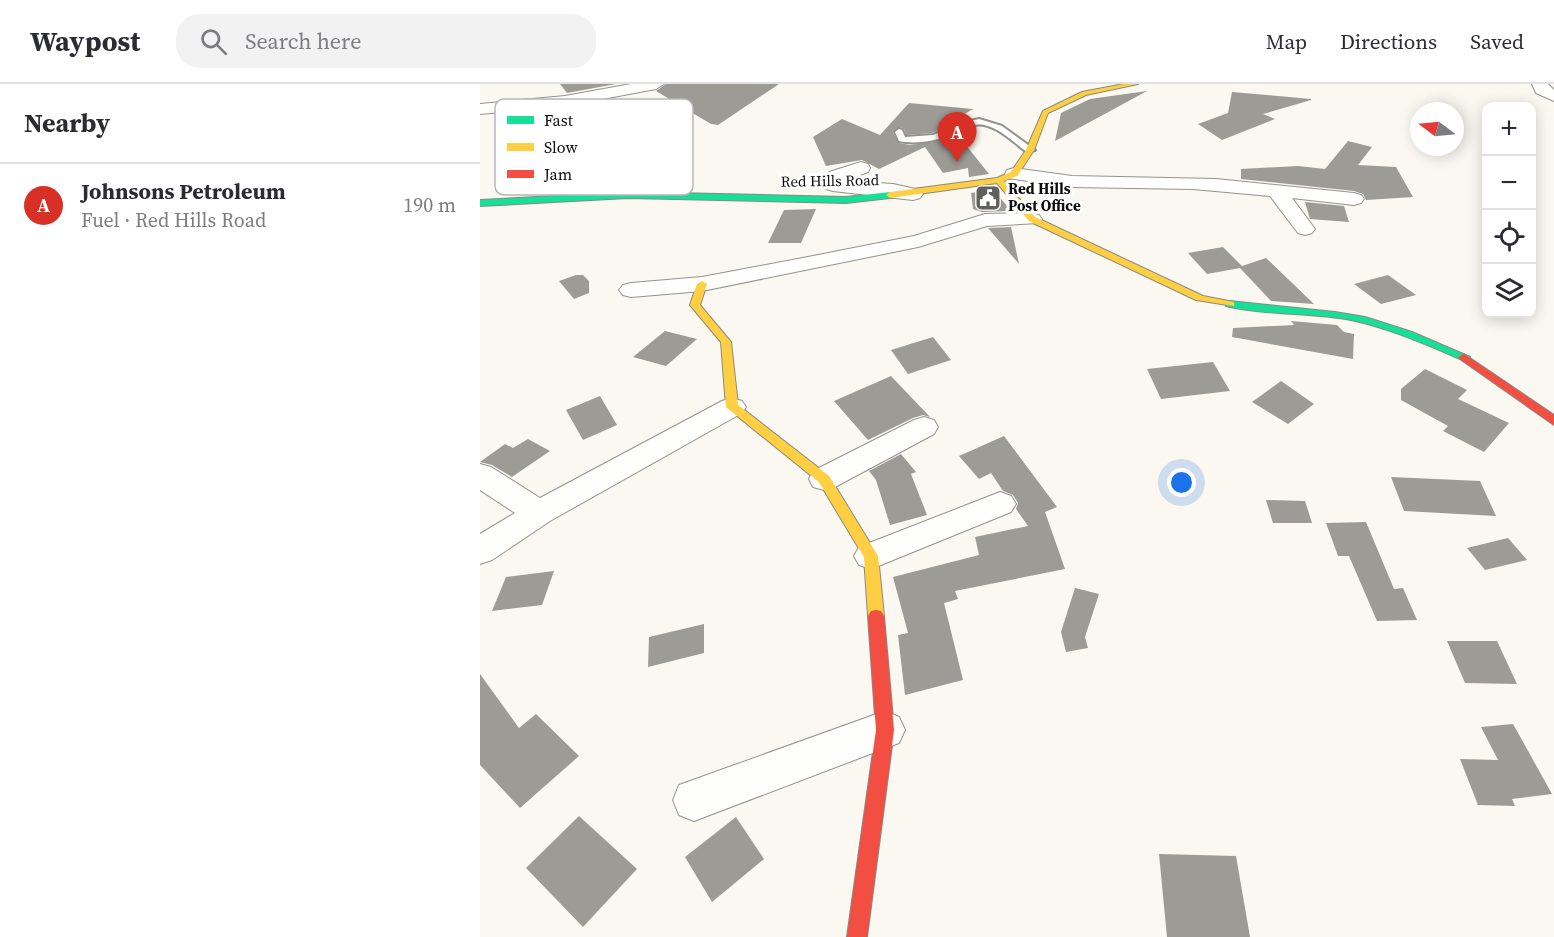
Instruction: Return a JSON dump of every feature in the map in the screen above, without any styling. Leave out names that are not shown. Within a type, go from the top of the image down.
[{"type":"street","points":[[571,99],[656,84]]},
{"type":"street","points":[[1007,177],[1029,150],[1045,112],[1084,93],[1136,84]]},
{"type":"street","points":[[1540,84],[1542,90],[1554,96]]},
{"type":"street","points":[[545,86],[552,88],[564,99]]},
{"type":"street","points":[[480,109],[495,107]]},
{"type":"street","points":[[861,168],[836,176],[833,185],[857,189],[890,188],[913,194]]},
{"type":"street","points":[[1007,177],[1101,183],[1170,183],[1353,199]]},
{"type":"street","points":[[1007,177],[1032,219]]},
{"type":"street","name":"Red Hills Road","points":[[480,203],[628,195],[819,201],[913,194],[1007,177]]},
{"type":"street","points":[[1276,192],[1305,230]]},
{"type":"street","points":[[631,290],[702,284],[808,264],[918,241],[985,220],[1032,219],[1200,298],[1258,309],[1350,317],[1405,332],[1467,358],[1554,421]]},
{"type":"street","points":[[702,284],[695,305],[726,342],[732,407],[824,478],[871,556],[885,730],[857,937]]},
{"type":"street","points":[[480,550],[539,513],[732,407]]},
{"type":"street","points":[[824,478],[924,428]]},
{"type":"street","points":[[480,476],[539,513]]},
{"type":"street","points":[[871,556],[1000,504]]},
{"type":"street","points":[[694,800],[885,730]]},
{"type":"lane","points":[[899,132],[902,139],[916,140],[937,137],[961,125],[986,122],[995,125],[1029,150]]},
{"type":"building","points":[[560,84],[616,84],[567,93]]},
{"type":"building","points":[[666,84],[779,84],[718,125],[711,124],[693,113],[693,99],[669,99],[656,91]]},
{"type":"building","points":[[1147,91],[1055,141],[1061,113],[1090,99]]},
{"type":"building","points":[[1232,92],[1311,100],[1263,114],[1275,119],[1222,140],[1198,124],[1228,113]]},
{"type":"building","points":[[909,103],[973,109],[948,124],[950,125],[932,133],[906,135],[904,129],[900,127],[893,133],[899,143],[910,145],[934,142],[957,134],[989,174],[969,177],[968,168],[943,173],[925,147],[879,169],[862,160],[826,166],[813,137],[842,119],[880,135]]},
{"type":"building","points":[[1348,141],[1372,147],[1358,165],[1396,167],[1413,197],[1366,200],[1363,194],[1354,191],[1241,179],[1241,169],[1298,166],[1325,169]]},
{"type":"building","name":"Red Hills Post Office","points":[[993,189],[1007,206],[1008,211],[982,212],[973,209],[971,193]]},
{"type":"building","points":[[1305,202],[1344,206],[1349,222],[1310,219]]},
{"type":"building","points":[[816,209],[801,243],[768,243],[784,210]]},
{"type":"building","points":[[1011,227],[1019,264],[988,228]]},
{"type":"building","points":[[1223,247],[1242,266],[1266,258],[1314,304],[1271,301],[1240,268],[1207,274],[1188,253]]},
{"type":"building","points":[[583,275],[589,281],[589,293],[574,299],[559,281]]},
{"type":"building","points":[[1388,275],[1416,295],[1381,304],[1354,284]]},
{"type":"building","points":[[1291,321],[1337,325],[1344,332],[1354,334],[1353,359],[1232,337],[1233,328],[1294,325]]},
{"type":"building","points":[[665,331],[697,339],[666,366],[633,357]]},
{"type":"building","points":[[933,337],[951,360],[908,374],[891,350]]},
{"type":"building","points":[[1213,362],[1230,391],[1161,399],[1147,369]]},
{"type":"building","points":[[1425,369],[1467,390],[1458,399],[1509,423],[1484,452],[1443,431],[1448,426],[1401,400],[1401,389]]},
{"type":"building","points":[[891,376],[930,417],[923,415],[913,418],[868,440],[834,401]]},
{"type":"building","points":[[1281,381],[1314,404],[1288,424],[1252,402]]},
{"type":"building","points":[[600,396],[617,425],[583,440],[566,410]]},
{"type":"building","points":[[1004,436],[1057,507],[1045,512],[1065,569],[955,591],[958,599],[944,603],[963,680],[905,695],[898,635],[908,633],[893,577],[979,555],[975,537],[1028,526],[1016,509],[1018,503],[1013,495],[1003,491],[991,473],[979,479],[959,456]]},
{"type":"building","points":[[528,439],[550,451],[512,477],[492,465],[480,462],[505,444],[513,448]]},
{"type":"building","points":[[901,454],[916,472],[911,474],[927,515],[890,525],[876,480],[869,471]]},
{"type":"building","points":[[1391,477],[1480,481],[1496,516],[1404,511]]},
{"type":"building","points":[[1266,500],[1305,501],[1312,523],[1273,523]]},
{"type":"building","points":[[1366,522],[1394,589],[1403,588],[1417,620],[1377,621],[1349,556],[1338,556],[1326,523]]},
{"type":"building","points":[[1508,538],[1527,560],[1485,570],[1467,548]]},
{"type":"building","points":[[554,571],[542,605],[492,611],[506,577]]},
{"type":"building","points":[[1075,588],[1099,594],[1085,637],[1088,648],[1066,652],[1061,632]]},
{"type":"building","points":[[704,624],[704,653],[648,667],[649,637]]},
{"type":"building","points":[[1447,641],[1497,641],[1517,684],[1465,683]]},
{"type":"building","points":[[480,674],[519,728],[536,714],[579,756],[520,808],[480,765]]},
{"type":"building","points":[[1513,724],[1552,794],[1512,799],[1515,806],[1478,805],[1460,759],[1498,760],[1481,727]]},
{"type":"building","points":[[579,816],[637,869],[583,927],[526,868]]},
{"type":"building","points":[[736,817],[764,859],[712,902],[685,857]]},
{"type":"building","points":[[1159,854],[1236,856],[1250,937],[1167,937]]},
{"type":"traffic: fast","points":[[480,203],[628,195],[846,200],[890,195]]},
{"type":"traffic: fast","points":[[1230,304],[1365,320],[1408,334],[1464,357]]},
{"type":"traffic: slow","points":[[890,195],[999,180],[1014,174],[1030,150],[1045,112],[1084,93],[1135,84]]},
{"type":"traffic: slow","points":[[999,180],[1032,219],[1200,298],[1230,304]]},
{"type":"traffic: slow","points":[[702,284],[695,305],[726,342],[732,407],[824,479],[871,556],[876,616]]},
{"type":"traffic: jam","points":[[1464,357],[1554,421]]},
{"type":"traffic: jam","points":[[857,937],[885,730],[876,616]]},
{"type":"place","name":"Johnsons Petroleum","points":[[957,162]]},
{"type":"place","name":"Red Hills Post Office","points":[[988,198]]}]
